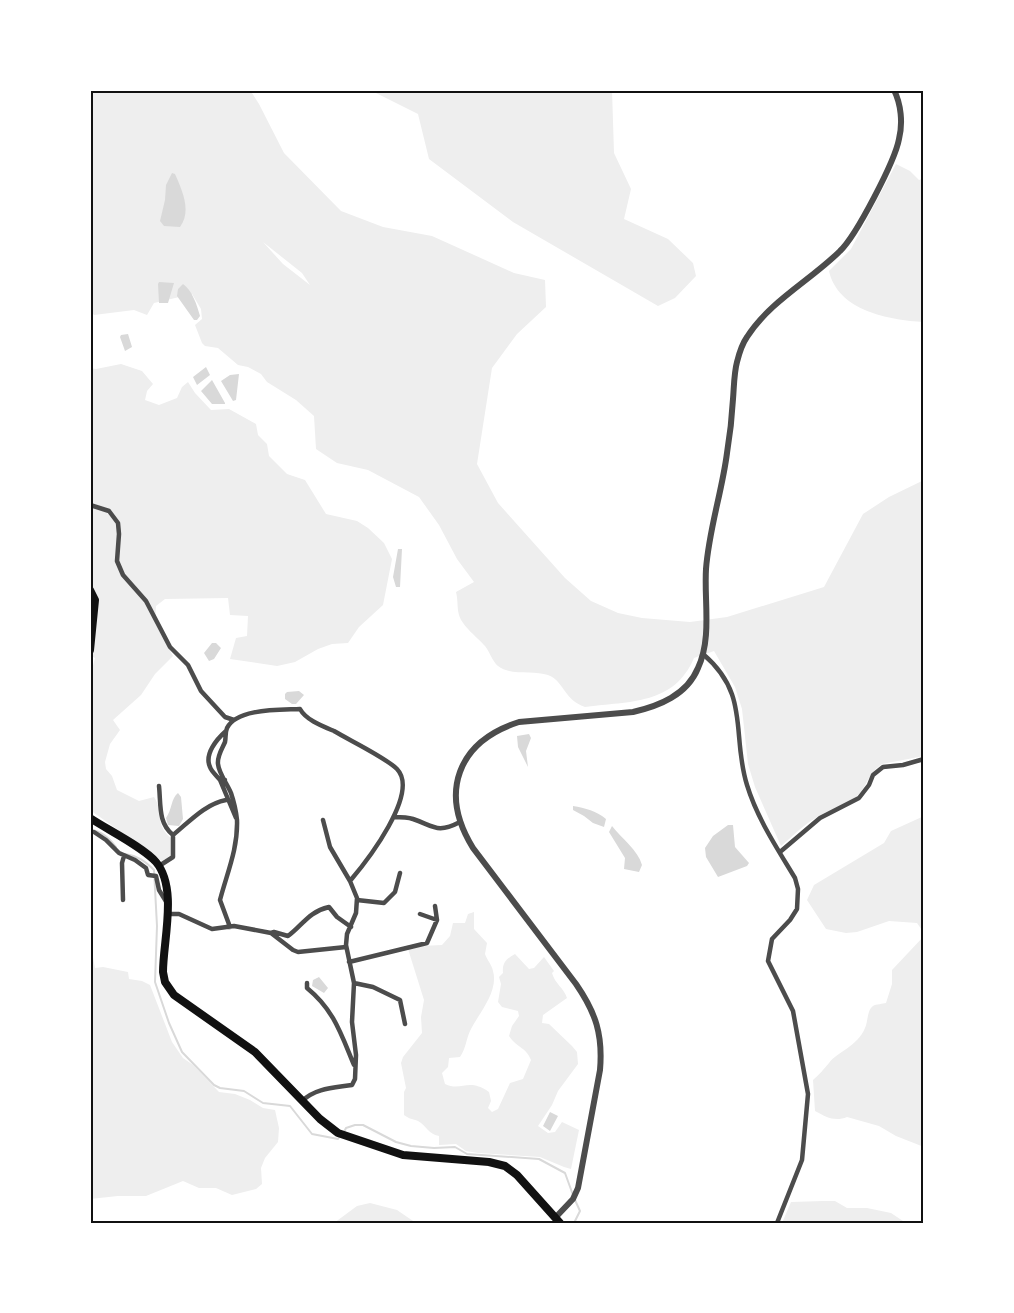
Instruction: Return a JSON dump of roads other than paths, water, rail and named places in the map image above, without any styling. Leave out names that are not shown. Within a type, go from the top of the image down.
[{"type":"main road","points":[[90,590],[95,600],[90,650]]},
{"type":"main road","points":[[90,818],[148,855],[159,866],[166,886],[168,905],[163,972],[165,982],[174,995],[255,1052],[320,1119],[342,1135],[404,1155],[489,1162],[505,1166],[517,1175],[555,1221]]},
{"type":"street","points":[[555,1221],[573,1199],[578,1188],[600,1070],[598,1026],[590,1003],[473,848],[459,822],[456,808],[455,791],[458,776],[468,755],[488,735],[519,722],[633,712],[651,707],[678,693],[698,669],[706,637],[706,572],[709,537],[725,468],[732,422],[736,365],[746,338],[764,316],[843,249],[862,217],[896,151],[901,120],[898,97],[894,90]]},
{"type":"street","points":[[90,505],[109,511],[118,523],[117,561],[123,575],[146,602],[170,647],[188,665],[201,691],[225,717],[234,720]]},
{"type":"street","points":[[703,654],[723,676],[732,692],[738,722],[743,772],[756,809],[795,878],[799,899],[797,909],[790,920],[772,939],[768,961],[793,1011],[808,1095],[802,1160],[777,1223]]},
{"type":"street","points":[[230,927],[220,900],[231,867],[237,820],[236,807],[222,780],[210,768],[210,753],[218,738],[234,720],[264,710],[300,709],[309,718],[356,743],[396,769],[403,778],[404,786],[394,817],[363,866],[350,881]]},
{"type":"street","points":[[225,717],[226,739],[218,757],[218,764],[226,800],[237,820]]},
{"type":"street","points":[[780,852],[820,818],[859,798],[873,775],[883,767],[903,765],[924,759]]},
{"type":"street","points":[[159,786],[162,822],[164,828],[173,835]]},
{"type":"street","points":[[173,835],[201,812],[226,800]]},
{"type":"street","points":[[394,817],[416,820],[439,829],[448,828],[459,822]]},
{"type":"street","points":[[302,1101],[321,1089],[352,1085],[355,1068],[352,1022],[354,983],[346,947],[346,934],[356,913],[357,900],[350,881],[330,847],[324,820]]},
{"type":"street","points":[[94,832],[124,856],[146,868],[148,875],[156,876],[159,890],[168,905]]},
{"type":"street","points":[[159,866],[173,857],[173,835]]},
{"type":"street","points":[[123,900],[122,862],[124,856]]},
{"type":"street","points":[[357,900],[384,903],[395,892],[400,873]]},
{"type":"street","points":[[349,962],[427,943],[437,920],[435,906]]},
{"type":"street","points":[[168,914],[179,914],[212,928],[234,926],[288,936],[307,918],[320,909],[328,907],[351,927]]},
{"type":"street","points":[[420,914],[437,920]]},
{"type":"street","points":[[271,933],[292,950],[298,952],[346,947]]},
{"type":"street","points":[[307,983],[307,988],[322,1000],[331,1012],[355,1068]]},
{"type":"street","points":[[354,983],[373,987],[400,1000],[405,1024]]},
{"type":"waterway","points":[[90,830],[105,836],[116,847]]},
{"type":"waterway","points":[[125,854],[141,859],[154,870],[157,926],[155,982],[182,1052],[214,1085],[244,1091],[263,1103],[290,1106],[312,1134],[338,1139],[340,1136]]},
{"type":"waterway","points":[[344,1132],[346,1128],[363,1125],[396,1142],[411,1146],[455,1147],[467,1154],[539,1159],[565,1173],[573,1195]]},
{"type":"waterway","points":[[574,1223],[580,1211],[575,1200]]}]
